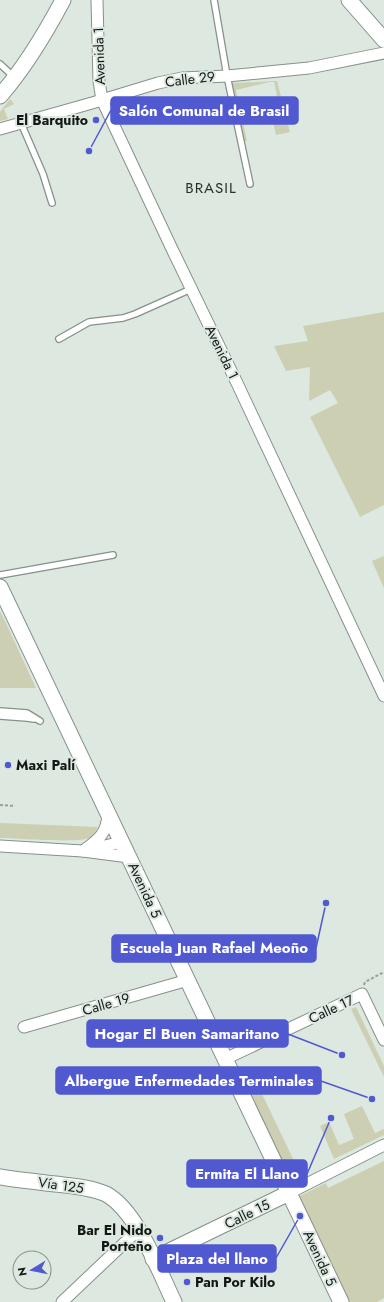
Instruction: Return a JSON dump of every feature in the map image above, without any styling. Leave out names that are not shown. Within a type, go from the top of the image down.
[{"type":"street","points":[[0,96],[15,78],[46,31],[64,0]]},
{"type":"street","name":"Avenida 1","points":[[97,0],[99,81],[102,100],[384,696]]},
{"type":"street","points":[[349,0],[384,40]]},
{"type":"street","name":"Calle 29","points":[[0,129],[151,85],[182,78],[227,76],[309,68],[384,53]]},
{"type":"street","name":"Avenida 5","points":[[0,587],[341,1302]]},
{"type":"street","points":[[82,851],[94,843],[103,834],[108,824],[108,814]]},
{"type":"street","points":[[82,851],[122,842]]},
{"type":"street","points":[[0,846],[82,851],[129,857]]},
{"type":"street","name":"Calle 19","points":[[24,1027],[188,980]]},
{"type":"street","points":[[362,994],[384,1040]]},
{"type":"street","name":"Calle 17","points":[[225,1059],[362,994]]},
{"type":"street","name":"Calle 15","points":[[153,1259],[384,1146]]},
{"type":"street","name":"Vía 125","points":[[0,1177],[83,1187],[106,1195],[119,1203],[129,1214],[138,1230]]},
{"type":"street","points":[[62,1302],[138,1230],[174,1302]]},
{"type":"lane","points":[[214,0],[227,76],[250,184]]},
{"type":"lane","points":[[0,64],[15,78]]},
{"type":"lane","points":[[21,123],[43,174],[52,203]]},
{"type":"lane","points":[[59,339],[89,322],[123,318],[191,288]]},
{"type":"lane","points":[[0,575],[113,555]]},
{"type":"lane","points":[[0,711],[27,713],[40,721],[28,718],[0,716]]},
{"type":"path","points":[[0,805],[15,806]]},
{"type":"path","name":"Calle 17","points":[[362,994],[365,982],[384,972]]},
{"type":"green space","points":[[273,81],[236,90],[247,141],[244,142],[231,83]]},
{"type":"green space","points":[[274,81],[277,81],[290,132],[276,135],[271,112],[280,110]]},
{"type":"green space","points":[[10,99],[14,104],[4,109],[8,119],[0,121],[0,112]]},
{"type":"green space","points":[[384,312],[384,505],[360,517],[310,417],[338,403],[330,390],[309,401],[310,367],[286,371],[274,346],[308,341],[303,326]]},
{"type":"green space","points":[[384,556],[384,588],[372,561]]},
{"type":"green space","points":[[0,611],[5,621],[36,688],[0,688]]},
{"type":"green space","points":[[0,823],[98,827],[91,837],[85,839],[48,840],[0,838]]},
{"type":"green space","points":[[356,1007],[384,1066],[384,1077],[351,1009]]},
{"type":"green space","points":[[251,1071],[297,1167],[287,1173],[241,1075]]},
{"type":"green space","points":[[362,1106],[375,1133],[384,1129],[384,1135],[334,1159],[320,1126],[329,1122],[339,1145],[354,1139],[344,1114]]},
{"type":"green space","points":[[384,1161],[384,1298],[377,1302],[349,1302],[298,1197],[326,1183],[328,1188]]},
{"type":"place","name":"El Barquito","points":[[96,120]]},
{"type":"place","name":"Salón Comunal de Brasil","points":[[89,151]]},
{"type":"place","name":"Maxi Palí","points":[[8,765]]},
{"type":"place","name":"Escuela Juan Rafael Meoño","points":[[326,903]]},
{"type":"place","name":"Hogar El Buen Samaritano","points":[[342,1055]]},
{"type":"place","name":"Albergue Enfermedades Terminales","points":[[372,1099]]},
{"type":"place","name":"Ermita El Llano","points":[[331,1118]]},
{"type":"place","name":"Plaza del llano","points":[[300,1216]]},
{"type":"place","name":"Bar El Nido Porteño","points":[[160,1238]]},
{"type":"place","name":"Pan Por Kilo","points":[[187,1282]]},
{"type":"district","name":"BRASIL","points":[[211,188]]}]
